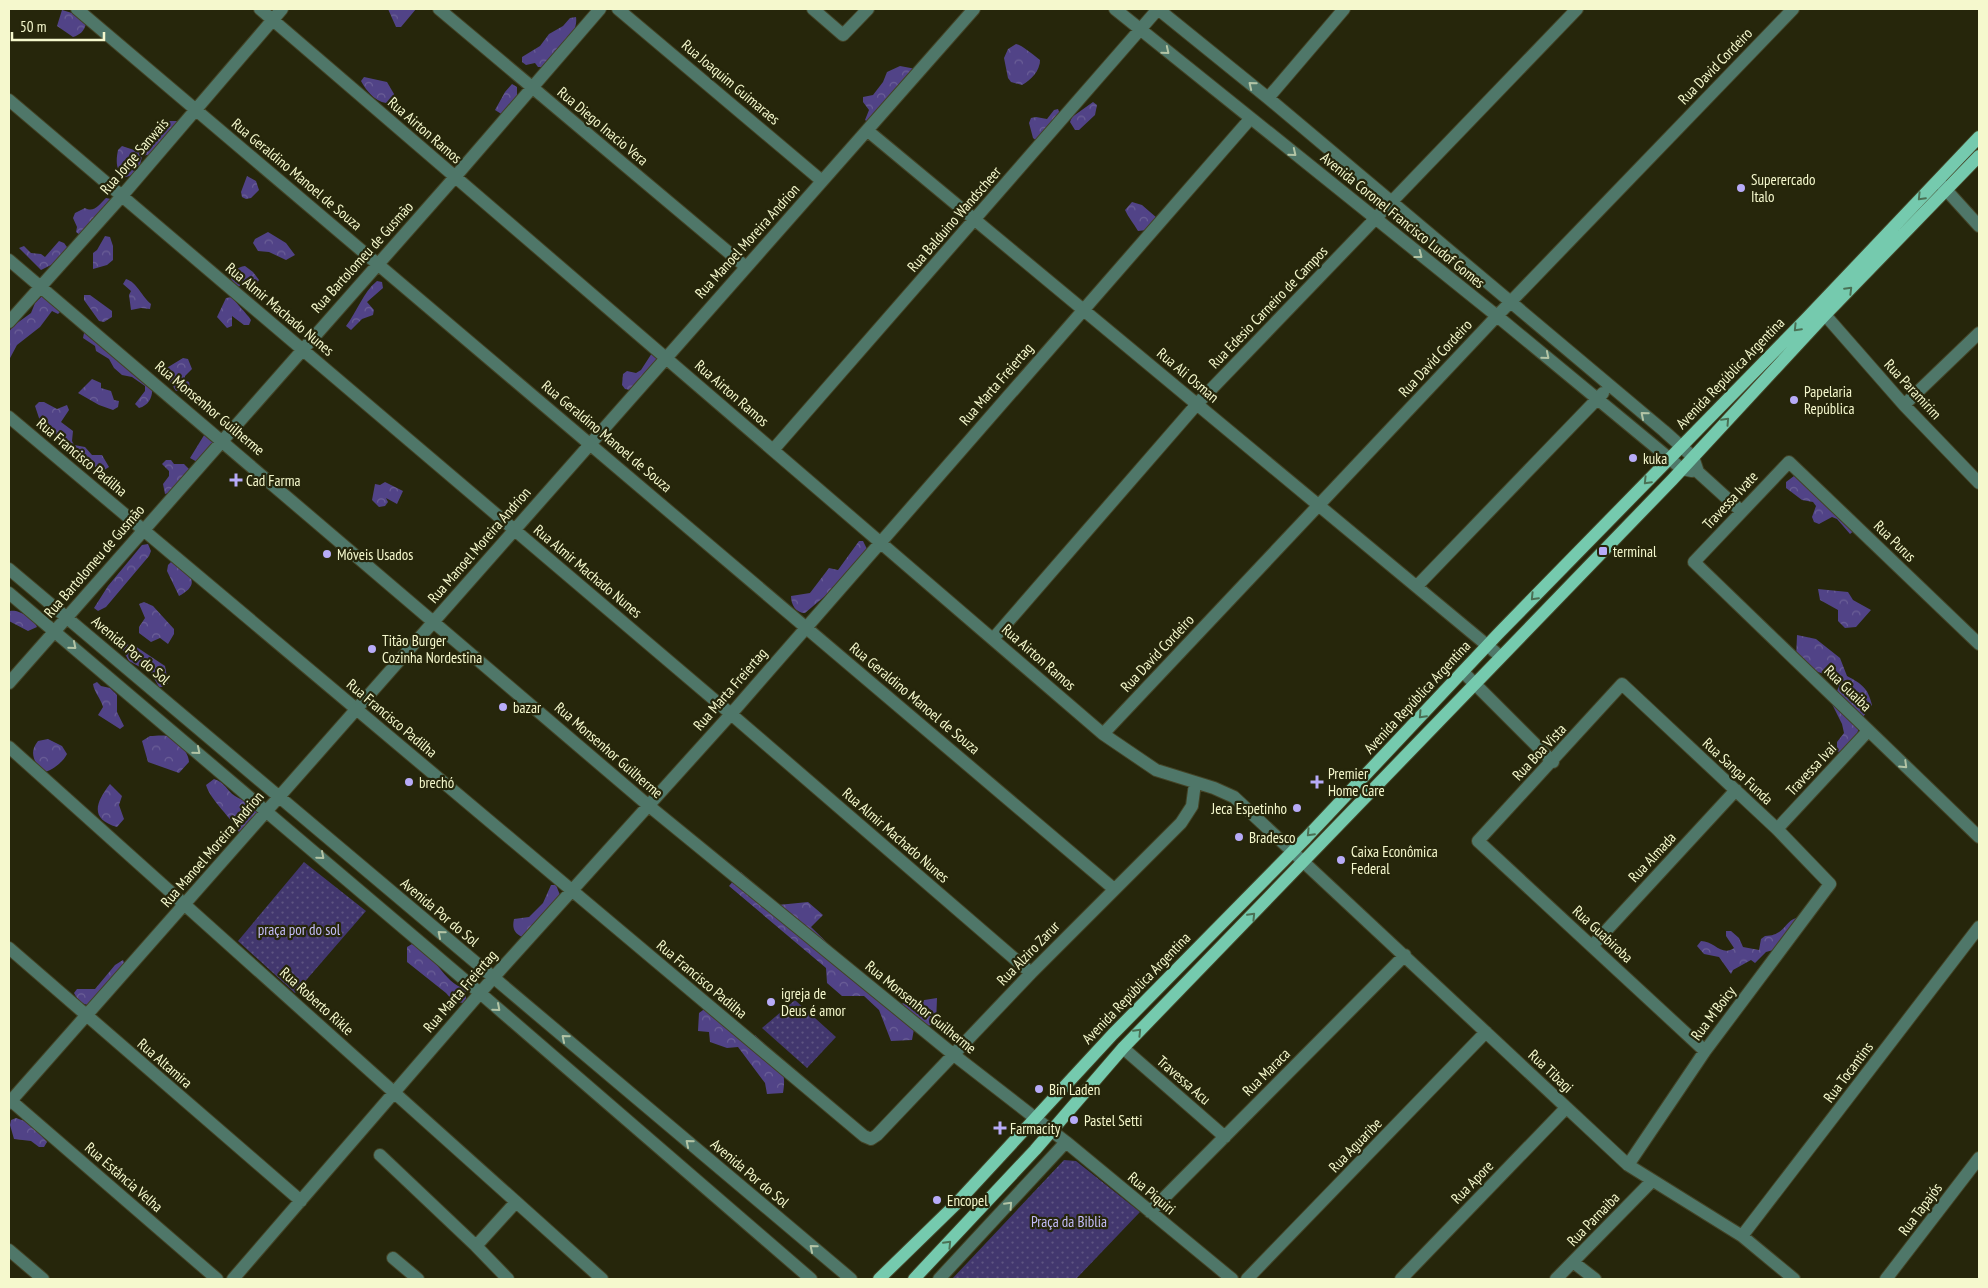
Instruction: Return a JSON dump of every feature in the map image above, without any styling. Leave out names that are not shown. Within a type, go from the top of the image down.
[{"type":"main road","name":"Avenida República Argentina","points":[[879,1279],[954,1205],[1114,1034],[1293,851],[1488,645],[1682,446],[1821,311],[1942,185],[1979,137]]},
{"type":"main road","name":"Avenida República Argentina","points":[[1942,185],[1979,156]]},
{"type":"main road","name":"Avenida República Argentina","points":[[914,1279],[1051,1131],[1123,1048],[1693,458],[1821,311]]},
{"type":"street","name":"Rua Geraldino Manoel de Souza","points":[[77,9],[591,443],[1114,889]]},
{"type":"street","name":"Rua Airton Ramos","points":[[260,9],[1103,734],[1156,770],[1195,783]]},
{"type":"street","name":"Rua Jorge Sanwais","points":[[9,322],[121,197],[282,9]]},
{"type":"street","name":"Rua Diego Inacio Vera","points":[[439,9],[746,266]]},
{"type":"street","name":"Rua Bartolomeu de Gusmão","points":[[9,683],[455,177],[600,9]]},
{"type":"street","name":"Rua Joaquim Guimaraes","points":[[618,9],[822,181]]},
{"type":"street","points":[[813,9],[843,35],[868,9]]},
{"type":"street","name":"Rua Manoel Moreira Andrion","points":[[9,1101],[186,904],[974,9]]},
{"type":"street","name":"Avenida Coronel Francisco Ludof Gomes","points":[[1115,9],[1497,316],[1682,469]]},
{"type":"street","name":"Avenida Coronel Francisco Ludof Gomes","points":[[1158,9],[1268,98],[1509,303],[1682,446],[1693,458]]},
{"type":"street","name":"Rua Balduino Wandscheer","points":[[773,450],[1141,31],[1158,9]]},
{"type":"street","points":[[1268,98],[1344,9]]},
{"type":"street","name":"Rua Edesio Carneiro de Campos","points":[[993,639],[1197,404],[1577,9]]},
{"type":"street","name":"Rua David Cordeiro","points":[[1103,734],[1509,303],[1793,9]]},
{"type":"street","name":"Rua Almir Machado Nunes","points":[[9,100],[1031,973]]},
{"type":"street","name":"Rua Marta Freiertag","points":[[233,1279],[570,890],[649,806],[806,628],[1082,309],[1250,119]]},
{"type":"street","name":"Rua Ali Osman","points":[[868,131],[1500,656]]},
{"type":"street","points":[[1942,185],[1979,226]]},
{"type":"street","name":"Rua Monsenhor Guilherme","points":[[9,260],[223,440],[649,806],[1051,1131]]},
{"type":"street","name":"Rua Paramirim","points":[[1821,311],[1904,405],[1979,483]]},
{"type":"street","points":[[1904,405],[1979,333]]},
{"type":"street","points":[[1418,586],[1610,386]]},
{"type":"street","name":"Rua Francisco Padilha","points":[[9,417],[570,890],[864,1136],[871,1139]]},
{"type":"street","points":[[1693,458],[1698,472],[1741,511]]},
{"type":"street","name":"Travessa Ivate","points":[[1694,562],[1789,462]]},
{"type":"street","name":"Rua Purus","points":[[1789,462],[1979,644]]},
{"type":"street","points":[[1682,469],[1698,472]]},
{"type":"street","name":"Rua Guaiba","points":[[1694,562],[1979,837]]},
{"type":"street","name":"Avenida Por do Sol","points":[[9,569],[851,1279]]},
{"type":"street","points":[[9,592],[267,810],[811,1279]]},
{"type":"street","points":[[1463,672],[1553,762]]},
{"type":"street","name":"Rua Boa Vista","points":[[1478,841],[1553,762],[1622,684]]},
{"type":"street","name":"Rua Sanga Funda","points":[[1622,684],[1777,829],[1830,884]]},
{"type":"street","name":"Travessa Ivaí","points":[[1777,829],[1868,731]]},
{"type":"street","name":"Rua Roberto Rikle","points":[[9,747],[602,1279]]},
{"type":"street","points":[[1195,783],[1214,788],[1234,798],[1293,851]]},
{"type":"street","name":"Rua Alziro Zarur","points":[[871,1139],[877,1135],[1031,973],[1181,823],[1192,806],[1195,783]]},
{"type":"street","name":"Rua Almada","points":[[1592,946],[1736,790]]},
{"type":"street","name":"Rua Guabiroba","points":[[1478,841],[1704,1051]]},
{"type":"street","name":"Rua Tibagi","points":[[1293,851],[1628,1165],[1742,1236],[1794,1279]]},
{"type":"street","name":"Rua M'Boicy","points":[[1628,1165],[1704,1051],[1830,884]]},
{"type":"street","name":"Rua Tocantins","points":[[1742,1236],[1979,927]]},
{"type":"street","name":"Rua Altamira","points":[[9,948],[301,1201]]},
{"type":"street","name":"Rua Maraca","points":[[1150,1212],[1405,955]]},
{"type":"street","name":"Rua Aguaribe","points":[[1247,1279],[1486,1032]]},
{"type":"street","name":"Travessa Acu","points":[[1123,1048],[1225,1137]]},
{"type":"street","name":"Rua Estância Velha","points":[[9,1101],[218,1279]]},
{"type":"street","name":"Rua Apore","points":[[1401,1279],[1566,1108]]},
{"type":"street","name":"Rua Piquiri","points":[[1051,1131],[1232,1279]]},
{"type":"street","points":[[940,1279],[1066,1142]]},
{"type":"street","points":[[380,1155],[508,1279]]},
{"type":"street","name":"Rua Tapajós","points":[[1886,1279],[1979,1158]]},
{"type":"street","name":"Rua Parnaiba","points":[[1556,1279],[1652,1181]]},
{"type":"street","points":[[476,1246],[516,1202]]},
{"type":"street","points":[[9,1250],[43,1279]]},
{"type":"street","points":[[393,1258],[418,1279]]},
{"type":"street","points":[[1573,1262],[1595,1279]]},
{"type":"green space","points":[[388,9],[416,9],[401,27],[396,27]]},
{"type":"green space","points":[[62,10],[72,13],[86,24],[80,34],[73,37],[57,26]]},
{"type":"green space","points":[[576,17],[574,31],[570,38],[543,67],[538,67],[535,63],[526,65],[522,62],[522,57],[540,46],[549,34],[563,26],[570,18]]},
{"type":"green space","points":[[1016,44],[1025,48],[1040,60],[1034,75],[1022,85],[1011,82],[1008,78],[1004,58],[1008,49]]},
{"type":"green space","points":[[900,66],[916,69],[869,123],[865,120],[869,110],[863,102],[863,97],[873,95],[883,82],[887,72]]},
{"type":"green space","points":[[364,77],[387,82],[394,94],[394,100],[390,103],[385,103],[373,96],[361,81]]},
{"type":"green space","points":[[512,84],[517,87],[517,97],[503,115],[495,110]]},
{"type":"green space","points":[[1093,102],[1097,105],[1095,115],[1079,130],[1075,130],[1070,122],[1072,117]]},
{"type":"green space","points":[[1058,109],[1060,114],[1037,141],[1033,138],[1029,123],[1031,118],[1047,119],[1054,110]]},
{"type":"green space","points":[[166,121],[177,121],[178,129],[152,154],[142,156],[136,172],[126,177],[122,175],[117,165],[118,150],[122,146],[137,151],[152,129]]},
{"type":"green space","points":[[247,176],[256,181],[259,190],[251,198],[246,199],[242,197],[241,192]]},
{"type":"green space","points":[[106,198],[111,199],[80,235],[76,232],[77,227],[73,218],[75,213],[85,208],[94,209]]},
{"type":"green space","points":[[1132,202],[1142,205],[1157,218],[1147,230],[1138,231],[1126,213],[1125,210]]},
{"type":"green space","points":[[268,232],[286,243],[295,255],[286,260],[269,252],[258,251],[253,243],[255,239]]},
{"type":"green space","points":[[105,236],[110,237],[113,246],[113,260],[107,265],[93,269],[93,253],[97,250]]},
{"type":"green space","points":[[59,241],[64,243],[70,251],[59,261],[41,270],[19,248],[24,246],[31,253],[41,254],[45,257]]},
{"type":"green space","points":[[245,266],[259,280],[256,285],[251,282],[237,287],[231,279],[232,276],[234,272]]},
{"type":"green space","points":[[126,279],[136,286],[151,304],[150,309],[131,310],[129,295],[131,291],[123,284]]},
{"type":"green space","points":[[377,281],[382,282],[383,288],[367,302],[374,310],[373,315],[362,319],[351,330],[346,326],[364,296]]},
{"type":"green space","points":[[84,295],[90,295],[112,311],[112,317],[104,322],[99,321],[84,300]]},
{"type":"green space","points":[[42,296],[62,310],[58,314],[52,311],[40,327],[17,345],[9,360],[9,332],[13,326],[31,313],[35,303]]},
{"type":"green space","points":[[232,297],[251,320],[249,325],[244,325],[232,316],[232,326],[227,328],[217,317],[226,298]]},
{"type":"green space","points":[[88,331],[152,387],[152,394],[148,403],[139,408],[135,404],[145,391],[145,386],[132,377],[122,375],[114,368],[109,359],[96,351],[95,346],[83,338],[84,333]]},
{"type":"green space","points":[[652,353],[657,355],[658,360],[630,390],[625,389],[622,385],[623,374],[627,371],[636,373],[641,370]]},
{"type":"green space","points":[[183,358],[188,359],[192,369],[185,376],[185,380],[189,382],[190,387],[176,391],[165,374],[165,369]]},
{"type":"green space","points":[[92,379],[101,383],[101,388],[111,391],[114,400],[119,401],[118,407],[113,410],[99,405],[78,393]]},
{"type":"green space","points":[[39,402],[44,402],[57,409],[67,405],[69,410],[61,422],[73,431],[72,441],[74,445],[85,447],[92,455],[102,455],[109,467],[101,472],[88,461],[78,459],[66,450],[59,437],[40,421],[35,406]]},
{"type":"green space","points":[[206,432],[215,442],[199,463],[190,458]]},
{"type":"green space","points":[[166,460],[171,460],[174,464],[184,464],[189,469],[177,488],[165,494],[163,484],[169,476],[169,471],[162,464]]},
{"type":"green space","points":[[1794,476],[1799,477],[1856,529],[1850,534],[1837,519],[1832,517],[1819,524],[1814,522],[1812,517],[1816,506],[1813,502],[1802,500],[1786,488],[1786,482]]},
{"type":"green space","points":[[385,482],[403,491],[397,504],[386,498],[388,502],[385,506],[379,507],[372,500],[375,484],[380,485]]},
{"type":"green space","points":[[859,541],[863,541],[867,549],[825,596],[805,613],[797,610],[793,605],[791,596],[810,593],[829,568],[838,570]]},
{"type":"green space","points":[[148,544],[151,551],[149,556],[106,607],[98,611],[94,608],[108,586],[142,545]]},
{"type":"green space","points":[[171,562],[181,566],[192,581],[190,588],[179,596],[167,571],[168,565]]},
{"type":"green space","points":[[1818,589],[1848,592],[1853,600],[1871,610],[1856,627],[1845,628],[1838,621],[1838,610],[1820,600]]},
{"type":"green space","points":[[144,602],[153,606],[174,629],[174,634],[168,644],[160,638],[151,642],[139,633],[139,627],[145,618],[139,604]]},
{"type":"green space","points":[[10,611],[17,611],[25,615],[33,620],[37,627],[28,631],[9,621]]},
{"type":"green space","points":[[1797,635],[1816,639],[1840,658],[1847,676],[1860,684],[1869,694],[1872,705],[1863,718],[1855,742],[1850,748],[1837,752],[1837,742],[1844,733],[1842,724],[1832,704],[1839,686],[1824,674],[1803,667],[1796,659]]},
{"type":"green space","points":[[125,644],[135,646],[165,666],[168,683],[164,687],[159,687],[151,673],[129,661],[121,647]]},
{"type":"green space","points":[[97,682],[101,686],[110,688],[117,695],[117,712],[124,726],[120,729],[98,715],[103,707],[93,684]]},
{"type":"green space","points":[[150,736],[171,737],[181,746],[187,754],[189,762],[179,773],[148,762],[142,741]]},
{"type":"green space","points":[[48,739],[62,746],[67,754],[57,766],[43,772],[35,761],[33,750],[38,741]]},
{"type":"green space","points":[[214,779],[221,782],[232,794],[252,805],[259,815],[240,834],[208,791],[206,785]]},
{"type":"green space","points":[[110,784],[122,796],[119,805],[124,819],[117,827],[108,824],[102,819],[98,809],[101,797]]},
{"type":"green space","name":"praça por do sol","points":[[304,862],[366,911],[295,993],[238,941]]},
{"type":"green space","points":[[741,872],[778,905],[808,902],[823,915],[811,927],[847,962],[899,1004],[937,998],[936,1024],[914,1029],[912,1040],[891,1041],[879,1010],[864,996],[842,996],[827,983],[826,968],[729,886]]},
{"type":"green space","points":[[551,885],[556,885],[560,895],[532,933],[522,937],[514,930],[514,919],[529,917],[543,903]]},
{"type":"green space","points":[[1796,918],[1801,919],[1777,949],[1766,952],[1755,963],[1751,960],[1733,970],[1731,974],[1719,957],[1704,954],[1697,946],[1701,941],[1710,943],[1722,950],[1730,950],[1734,948],[1726,936],[1726,931],[1731,931],[1739,938],[1743,947],[1759,950],[1761,939],[1765,936],[1776,934]]},
{"type":"green space","points":[[412,944],[427,953],[444,974],[458,986],[466,989],[466,999],[463,1003],[453,1001],[446,993],[407,962],[407,947]]},
{"type":"green space","points":[[123,960],[125,965],[90,1005],[78,1000],[74,993],[77,989],[95,989],[115,965]]},
{"type":"green space","points":[[795,1000],[836,1037],[807,1068],[762,1028]]},
{"type":"green space","points":[[710,1005],[746,1038],[755,1035],[774,1054],[784,1074],[783,1093],[767,1094],[765,1083],[738,1047],[727,1048],[710,1042],[709,1032],[698,1031],[699,1013]]},
{"type":"green space","points":[[16,1118],[30,1123],[47,1142],[44,1147],[39,1147],[31,1141],[14,1139],[10,1125],[11,1120]]},
{"type":"green space","name":"Praça da Biblia","points":[[1064,1160],[1076,1161],[1140,1212],[1076,1279],[952,1279]]},
{"type":"place","name":"Superercado Italo","points":[[1741,188]]},
{"type":"place","name":"Papelaria República","points":[[1794,400]]},
{"type":"place","name":"kuka","points":[[1633,458]]},
{"type":"place","name":"Cad Farma","points":[[236,480]]},
{"type":"place","name":"terminal","points":[[1603,551]]},
{"type":"place","name":"Móveis Usados","points":[[327,554]]},
{"type":"place","name":"Titão Burger Cozinha Nordestina","points":[[372,649]]},
{"type":"place","name":"bazar","points":[[503,707]]},
{"type":"place","name":"brechó","points":[[409,782]]},
{"type":"place","name":"Premier Home Care","points":[[1317,782]]},
{"type":"place","name":"Jeca Espetinho","points":[[1297,808]]},
{"type":"place","name":"Bradesco","points":[[1239,837]]},
{"type":"place","name":"Caixa Econômica Federal","points":[[1341,860]]},
{"type":"place","name":"igreja de Deus é amor","points":[[771,1002]]},
{"type":"place","name":"Bin Laden","points":[[1039,1089]]},
{"type":"place","name":"Pastel Setti","points":[[1074,1120]]},
{"type":"place","name":"Farmacity","points":[[1000,1128]]},
{"type":"place","name":"Encopel","points":[[937,1200]]}]
